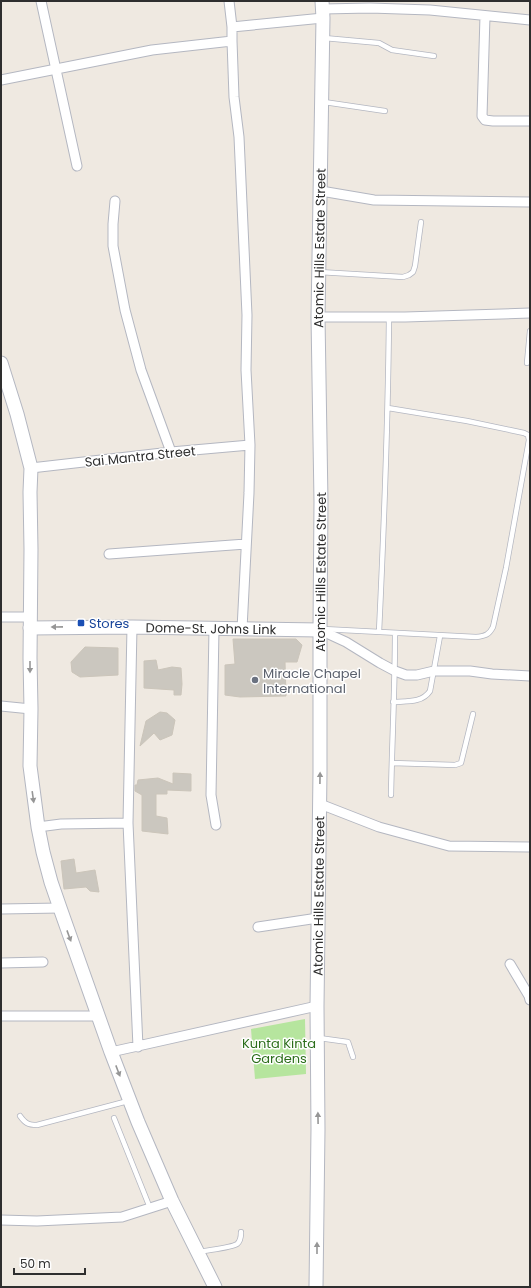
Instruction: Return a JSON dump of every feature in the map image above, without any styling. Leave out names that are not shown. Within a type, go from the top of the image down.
[{"type":"main road","name":"Atomic Hills Estate Street","points":[[316,1287],[321,502],[318,317],[323,10]]},
{"type":"main road","points":[[1,363],[6,392],[17,414],[31,468],[30,766],[38,827],[51,882],[111,1052],[172,1201],[215,1287]]},
{"type":"main road","name":"Dome-St. Johns Link","points":[[30,622],[132,627],[320,630]]},
{"type":"street","points":[[40,1],[77,166]]},
{"type":"street","points":[[229,1],[232,27],[234,97],[239,138],[247,315],[246,370],[250,445],[242,629]]},
{"type":"street","points":[[232,27],[323,10],[370,8],[430,10],[530,20]]},
{"type":"street","points":[[486,16],[482,116],[485,120],[493,121],[530,121]]},
{"type":"street","points":[[1,80],[152,50],[232,41]]},
{"type":"street","points":[[321,191],[374,200],[530,202]]},
{"type":"street","points":[[115,200],[113,246],[125,310],[141,370],[170,452]]},
{"type":"street","points":[[318,317],[389,317],[530,313]]},
{"type":"street","name":"Sai Mantra Street","points":[[31,468],[170,452],[250,445]]},
{"type":"street","points":[[109,554],[246,544]]},
{"type":"street","points":[[1,617],[30,622]]},
{"type":"street","points":[[132,627],[128,823],[138,1047]]},
{"type":"street","points":[[214,629],[211,795],[216,825]]},
{"type":"street","points":[[320,630],[346,642],[395,671],[406,675],[434,672],[470,671],[530,676]]},
{"type":"street","points":[[1,706],[31,709]]},
{"type":"street","points":[[320,804],[379,827],[448,846],[530,847]]},
{"type":"street","points":[[38,827],[61,824],[128,823]]},
{"type":"street","points":[[1,909],[60,908]]},
{"type":"street","points":[[258,927],[318,918]]},
{"type":"street","points":[[1,963],[43,962]]},
{"type":"street","points":[[510,964],[530,1000]]},
{"type":"street","points":[[111,1052],[317,1006]]},
{"type":"street","points":[[1,1016],[98,1016]]},
{"type":"street","points":[[1,1220],[37,1221],[122,1217],[172,1201]]},
{"type":"lane","points":[[323,38],[379,43],[392,50],[434,56]]},
{"type":"lane","points":[[322,102],[385,111]]},
{"type":"lane","points":[[319,272],[396,277],[409,275],[413,272],[415,266],[421,222]]},
{"type":"lane","points":[[379,632],[388,408],[389,317]]},
{"type":"lane","points":[[527,363],[530,331]]},
{"type":"lane","points":[[320,630],[476,637],[488,635],[493,627],[506,568],[529,437],[524,432],[388,408]]},
{"type":"lane","points":[[391,795],[395,633]]},
{"type":"lane","points":[[393,702],[417,701],[430,691],[440,636]]},
{"type":"lane","points":[[392,763],[454,765],[462,763],[472,714]]},
{"type":"lane","points":[[317,1038],[348,1042],[353,1057]]},
{"type":"lane","points":[[20,1116],[24,1122],[37,1125],[130,1101]]},
{"type":"lane","points":[[114,1118],[150,1208]]},
{"type":"lane","points":[[198,1252],[238,1244],[241,1240],[241,1232]]},
{"type":"green space","name":"Kunta Kinta Gardens","points":[[305,1019],[306,1074],[255,1079],[251,1029]]},
{"type":"building","points":[[233,639],[296,639],[302,645],[297,662],[285,662],[286,696],[240,697],[225,695],[225,665],[235,664]]},
{"type":"building","points":[[85,647],[118,648],[118,675],[80,677],[72,672],[71,662]]},
{"type":"building","points":[[156,660],[158,670],[172,667],[181,668],[181,695],[174,695],[174,690],[144,688],[144,661]]},
{"type":"building","points":[[160,712],[167,713],[175,720],[172,735],[160,740],[154,733],[140,746],[146,721]]},
{"type":"building","points":[[173,773],[191,774],[191,791],[167,790],[167,794],[156,794],[156,816],[167,818],[168,834],[142,831],[142,795],[135,791],[135,785],[137,785],[138,780],[158,778],[173,784]]},
{"type":"building","points":[[74,859],[76,873],[95,870],[99,892],[90,891],[86,887],[64,889],[61,861]]},
{"type":"place","name":"Stores","points":[[81,623]]},
{"type":"place","name":"Miracle Chapel International","points":[[255,680]]}]
